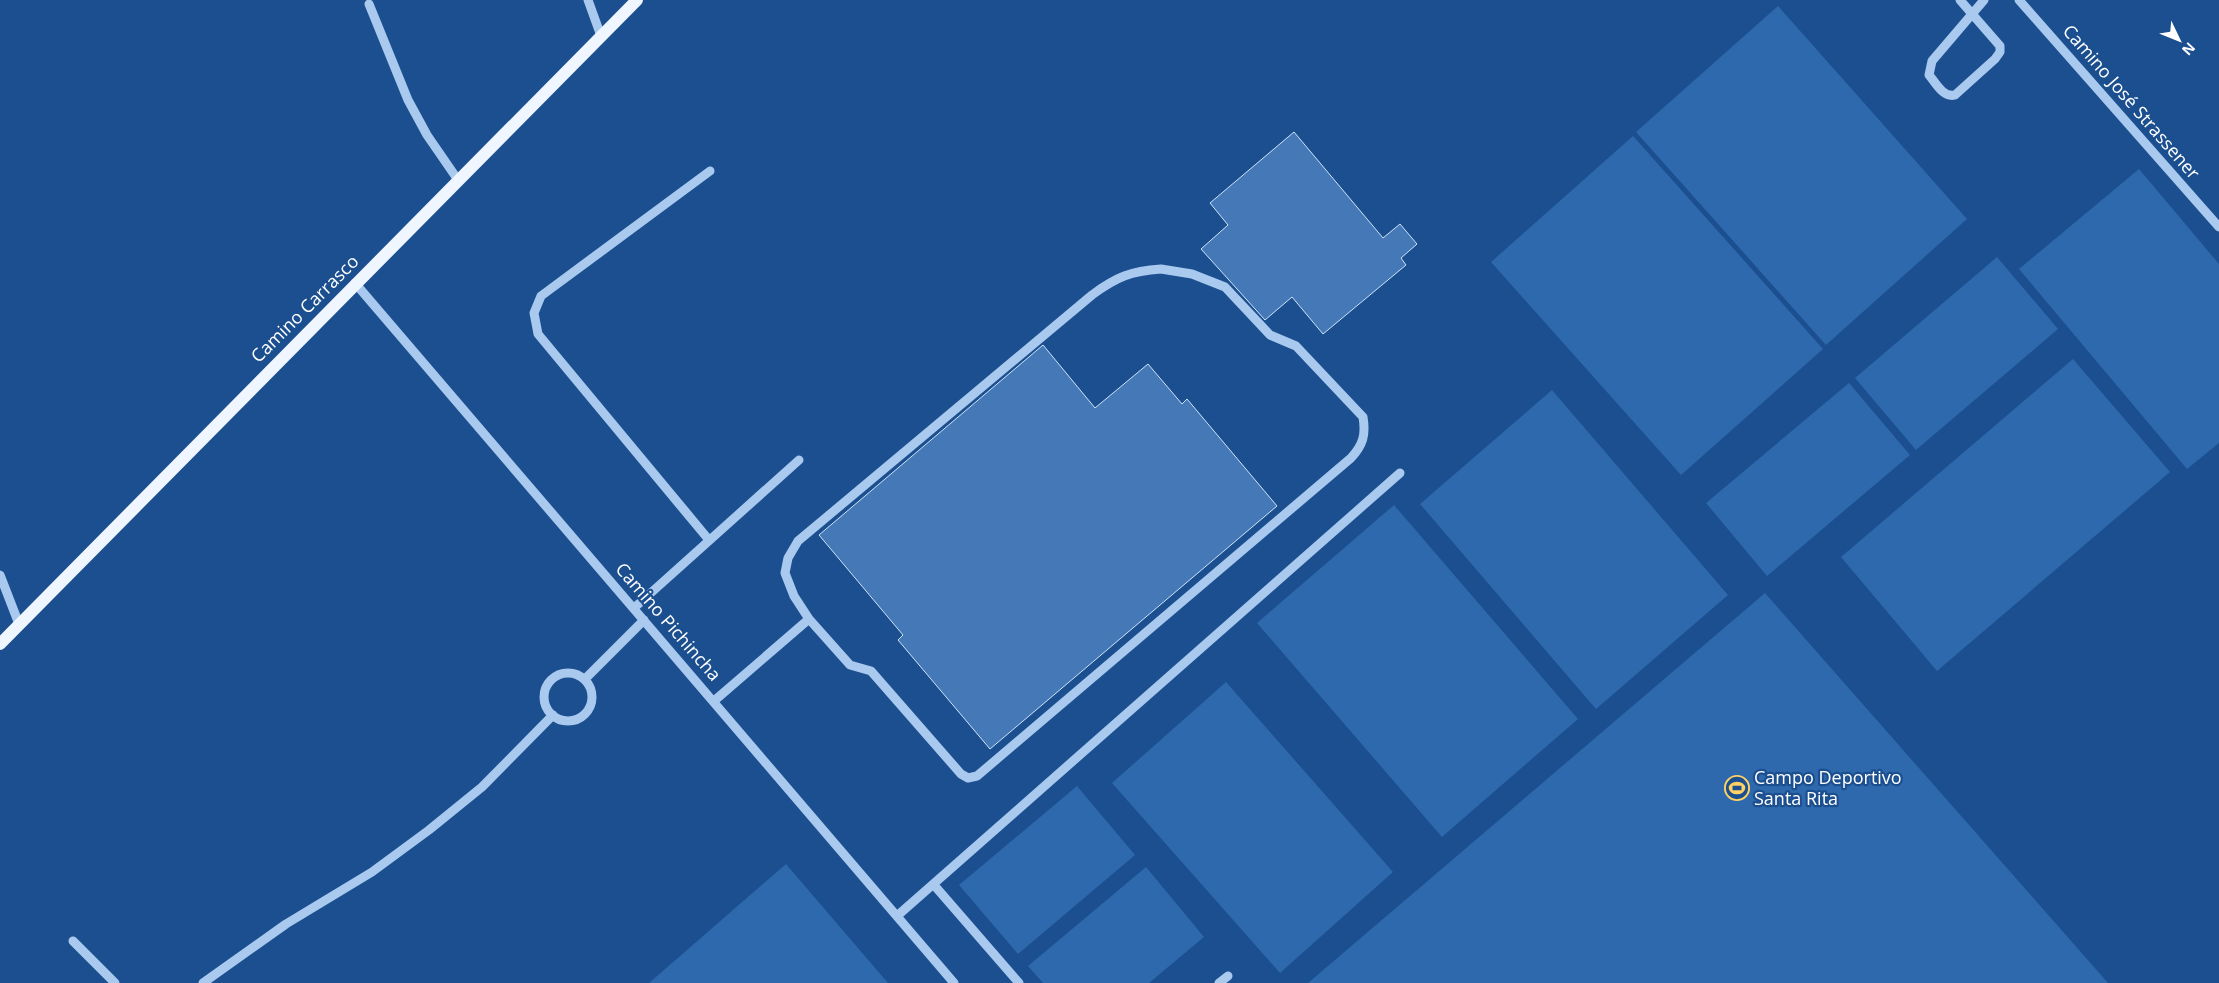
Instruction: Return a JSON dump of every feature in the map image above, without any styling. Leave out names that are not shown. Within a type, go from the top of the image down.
[{"type":"main road","name":"Camino Carrasco","points":[[0,644],[636,0]]},
{"type":"street","points":[[588,0],[600,36]]},
{"type":"street","points":[[1960,0],[1972,14],[2000,46],[2000,52],[1989,65],[1955,95],[1949,96],[1945,94],[1929,75],[1932,61],[1972,14],[1984,0]]},
{"type":"street","name":"Camino José Strassener","points":[[2019,0],[2219,226]]},
{"type":"street","points":[[369,4],[408,100],[427,135],[458,180]]},
{"type":"street","points":[[709,540],[538,334],[534,313],[541,296],[710,171]]},
{"type":"street","points":[[1161,269],[1176,271],[1192,274],[1225,286],[1270,335],[1296,346],[1363,417],[1364,438],[1360,448],[1351,458],[977,776],[968,778],[961,774],[871,671],[850,665],[809,619],[794,596],[785,573],[788,558],[798,540],[1092,295],[1112,280],[1135,271],[1161,269]]},
{"type":"street","name":"Camino Pichincha","points":[[356,283],[954,983]]},
{"type":"street","points":[[634,608],[799,460]]},
{"type":"street","points":[[897,916],[1400,473]]},
{"type":"street","points":[[0,575],[19,624]]},
{"type":"street","points":[[714,701],[809,619]]},
{"type":"street","points":[[585,679],[644,620]]},
{"type":"street","points":[[572,672],[585,679],[592,692],[590,707],[586,712],[580,718],[566,721],[553,715],[545,702],[546,687],[557,676],[572,672]]},
{"type":"street","points":[[203,983],[286,924],[372,872],[429,830],[482,787],[553,715]]},
{"type":"street","points":[[934,885],[1019,983]]},
{"type":"street","points":[[73,941],[115,983]]},
{"type":"street","points":[[1219,983],[1228,976]]},
{"type":"shaded area","points":[[1778,6],[1967,219],[1826,345],[1636,132]]},
{"type":"shaded area","points":[[1633,136],[1823,349],[1681,475],[1491,262]]},
{"type":"shaded area","points":[[2139,169],[2219,264],[2219,443],[2187,469],[2019,269]]},
{"type":"shaded area","points":[[1997,257],[2058,329],[1916,450],[1855,378]]},
{"type":"shaded area","points":[[2073,359],[2170,472],[1937,671],[1841,557]]},
{"type":"shaded area","points":[[1849,383],[1910,455],[1767,576],[1706,503]]},
{"type":"shaded area","points":[[1552,390],[1728,595],[1596,709],[1420,504]]},
{"type":"shaded area","points":[[1394,505],[1578,719],[1442,837],[1257,623]]},
{"type":"shaded area","name":"Campo Deportivo Santa Rita","points":[[1765,593],[2108,983],[1308,983]]},
{"type":"shaded area","points":[[1226,682],[1393,872],[1280,973],[1112,783]]},
{"type":"shaded area","points":[[1077,786],[1135,855],[1018,954],[959,885]]},
{"type":"shaded area","points":[[786,864],[888,983],[649,983]]},
{"type":"shaded area","points":[[1146,867],[1204,937],[1149,983],[1043,983],[1028,966]]},
{"type":"building","points":[[1294,132],[1383,238],[1400,224],[1417,244],[1401,258],[1406,265],[1323,334],[1292,297],[1265,320],[1201,249],[1228,225],[1210,203]]},
{"type":"building","points":[[1043,345],[1095,408],[1148,364],[1182,404],[1187,399],[1277,506],[990,749],[898,640],[903,635],[819,535]]},
{"type":"place","name":"Campo Deportivo Santa Rita","points":[[1737,788]]}]
